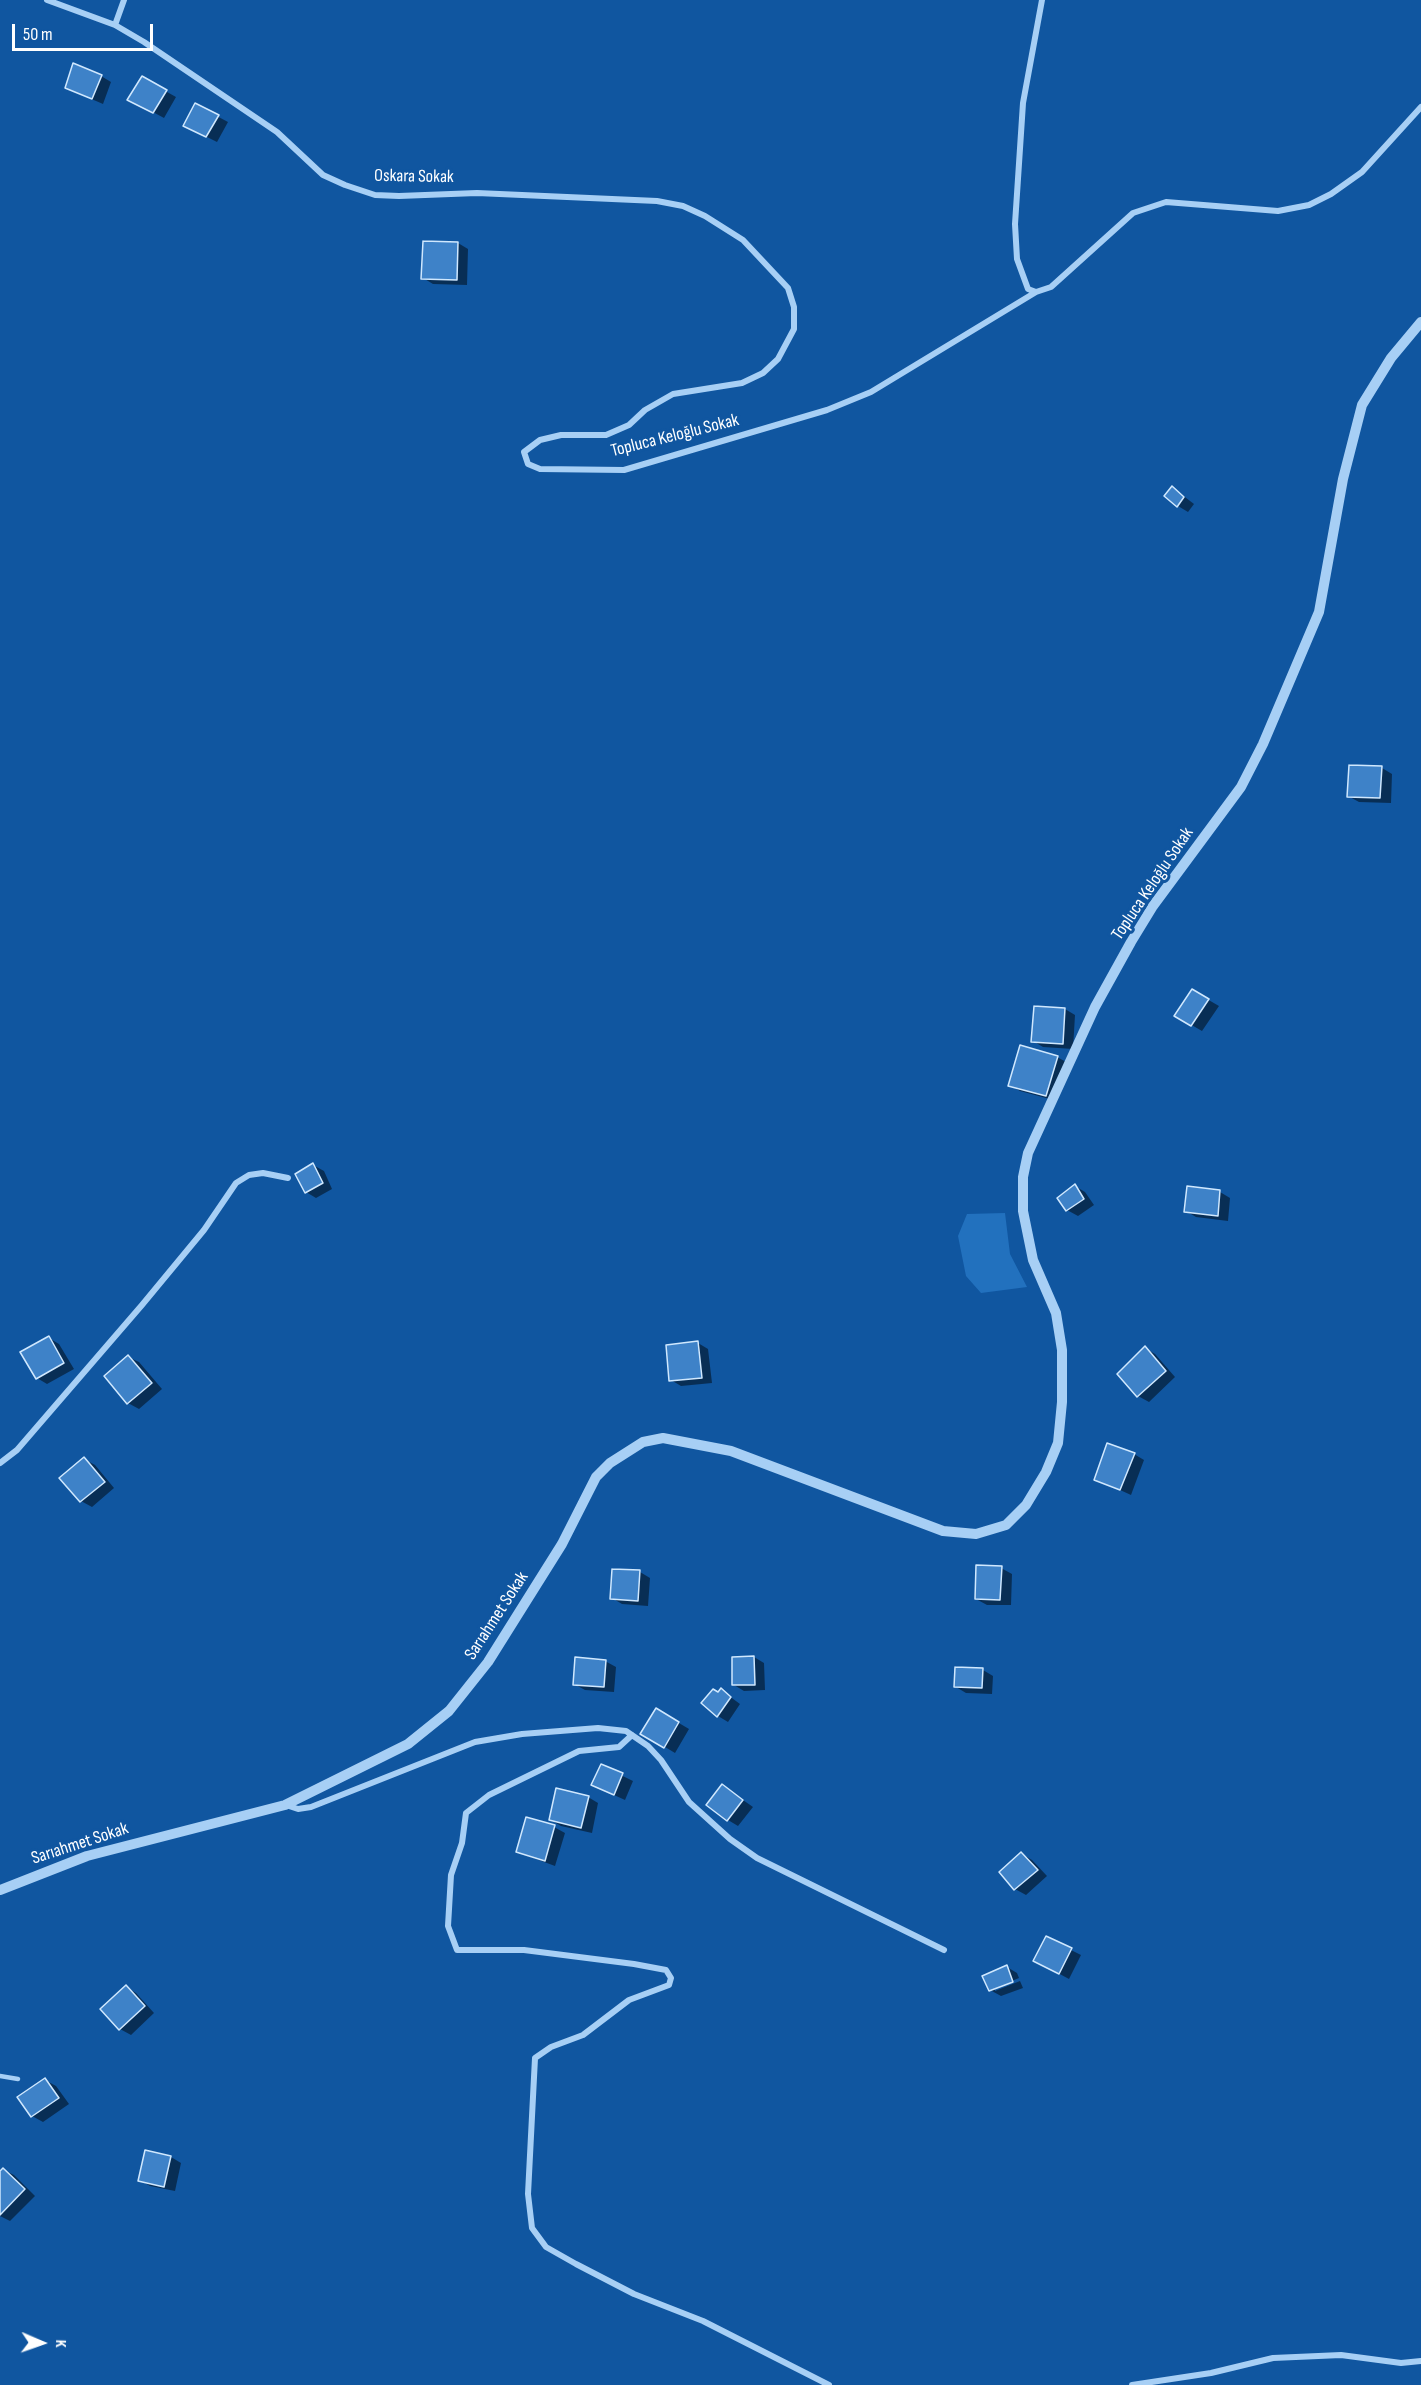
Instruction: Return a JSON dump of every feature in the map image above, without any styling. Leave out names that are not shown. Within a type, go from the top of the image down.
[{"type":"street","name":"Oskara Sokak","points":[[47,0],[115,25],[229,98],[277,132],[323,175],[345,185],[375,195],[391,196],[477,193],[657,201],[683,206],[705,216],[743,240],[788,288],[794,307]]},
{"type":"street","points":[[115,25],[124,0]]},
{"type":"street","points":[[1036,292],[1028,289],[1017,259],[1015,224],[1023,104],[1042,0]]},
{"type":"street","name":"Topluca Keloğlu Sokak","points":[[794,307],[794,328],[786,346],[778,359],[763,373],[742,383],[673,394],[645,410],[628,425],[606,435],[561,435],[540,440],[524,452],[528,464],[540,469],[624,470],[827,410],[871,392],[1036,292],[1051,287],[1133,213],[1166,202],[1278,211],[1309,205],[1331,194],[1362,172],[1421,106]]},
{"type":"street","name":"Topluca Keloğlu Sokak","points":[[990,1530],[1006,1524],[1026,1505],[1046,1472],[1058,1443],[1062,1350],[1056,1313],[1032,1260],[1023,1211],[1023,1177],[1028,1153],[1095,1007],[1131,942],[1154,906],[1241,787],[1263,744],[1319,612],[1343,479],[1362,405],[1391,358],[1421,322]]},
{"type":"street","points":[[0,1462],[17,1450],[142,1305],[204,1230],[236,1184],[249,1175],[263,1173],[288,1178]]},
{"type":"street","name":"Sarıahmet Sokak","points":[[0,1890],[87,1856],[285,1805],[408,1744],[449,1711],[488,1662],[562,1544],[596,1477],[610,1463],[643,1442],[663,1438],[732,1451],[943,1531],[976,1534],[990,1530]]},
{"type":"street","points":[[285,1805],[298,1809],[311,1807],[475,1742],[522,1734],[598,1728],[626,1731],[648,1746],[661,1760],[689,1802],[730,1839],[757,1858],[944,1950]]},
{"type":"street","points":[[633,1736],[619,1747],[579,1750],[489,1795],[466,1814],[462,1843],[451,1875],[448,1926],[457,1950],[524,1950],[634,1964],[666,1970],[671,1978],[669,1985],[629,2000],[583,2035],[551,2047],[535,2058],[528,2194],[532,2228],[546,2247],[605,2279],[634,2294],[703,2320],[828,2385]]},
{"type":"street","points":[[1132,2385],[1212,2373],[1273,2358],[1341,2355],[1401,2363],[1421,2361]]},
{"type":"lane","points":[[0,2076],[18,2079]]},
{"type":"shaded area","points":[[1005,1213],[1010,1254],[1027,1287],[981,1293],[966,1276],[958,1236],[967,1214]]},
{"type":"building","points":[[73,63],[102,75],[92,99],[65,88]]},
{"type":"building","points":[[142,76],[167,90],[153,113],[127,100]]},
{"type":"building","points":[[195,103],[219,115],[206,137],[183,126]]},
{"type":"building","points":[[423,241],[458,242],[457,280],[421,279]]},
{"type":"building","points":[[1172,486],[1184,497],[1177,507],[1164,496]]},
{"type":"building","points":[[1349,765],[1382,766],[1380,798],[1347,797]]},
{"type":"building","points":[[1192,989],[1209,999],[1191,1026],[1174,1016]]},
{"type":"building","points":[[1034,1006],[1065,1008],[1063,1044],[1031,1042]]},
{"type":"building","points":[[1020,1045],[1058,1056],[1046,1096],[1008,1086]]},
{"type":"building","points":[[313,1163],[323,1183],[305,1193],[295,1174]]},
{"type":"building","points":[[1075,1184],[1084,1199],[1066,1211],[1057,1198]]},
{"type":"building","points":[[1187,1186],[1220,1190],[1218,1216],[1184,1212]]},
{"type":"building","points":[[49,1336],[64,1363],[36,1379],[20,1352]]},
{"type":"building","points":[[698,1341],[702,1378],[669,1381],[666,1345]]},
{"type":"building","points":[[1145,1346],[1166,1371],[1137,1397],[1117,1374]]},
{"type":"building","points":[[128,1355],[152,1383],[127,1404],[104,1376]]},
{"type":"building","points":[[1107,1443],[1135,1453],[1120,1490],[1094,1480]]},
{"type":"building","points":[[84,1457],[105,1482],[80,1502],[59,1478]]},
{"type":"building","points":[[976,1565],[1002,1566],[1000,1600],[975,1599]]},
{"type":"building","points":[[612,1569],[640,1570],[638,1601],[610,1599]]},
{"type":"building","points":[[754,1656],[755,1685],[732,1685],[732,1657]]},
{"type":"building","points":[[575,1657],[606,1660],[604,1687],[573,1685]]},
{"type":"building","points":[[955,1667],[983,1668],[982,1688],[954,1687]]},
{"type":"building","points":[[721,1688],[731,1697],[717,1717],[701,1703],[713,1689],[718,1692]]},
{"type":"building","points":[[656,1708],[679,1722],[664,1748],[640,1734]]},
{"type":"building","points":[[601,1764],[623,1773],[614,1795],[591,1785]]},
{"type":"building","points":[[722,1784],[743,1800],[727,1821],[706,1805]]},
{"type":"building","points":[[556,1788],[589,1796],[581,1828],[549,1820]]},
{"type":"building","points":[[526,1817],[555,1825],[545,1861],[516,1852]]},
{"type":"building","points":[[1021,1852],[1038,1870],[1014,1890],[999,1872]]},
{"type":"building","points":[[1046,1936],[1072,1948],[1059,1974],[1033,1961]]},
{"type":"building","points":[[1007,1965],[1013,1982],[989,1991],[982,1976]]},
{"type":"building","points":[[126,1985],[145,2006],[119,2030],[100,2009]]},
{"type":"building","points":[[45,2078],[59,2098],[31,2117],[17,2097]]},
{"type":"building","points":[[145,2150],[171,2156],[164,2187],[138,2181]]},
{"type":"building","points":[[3,2168],[25,2189],[0,2215],[0,2171]]}]
